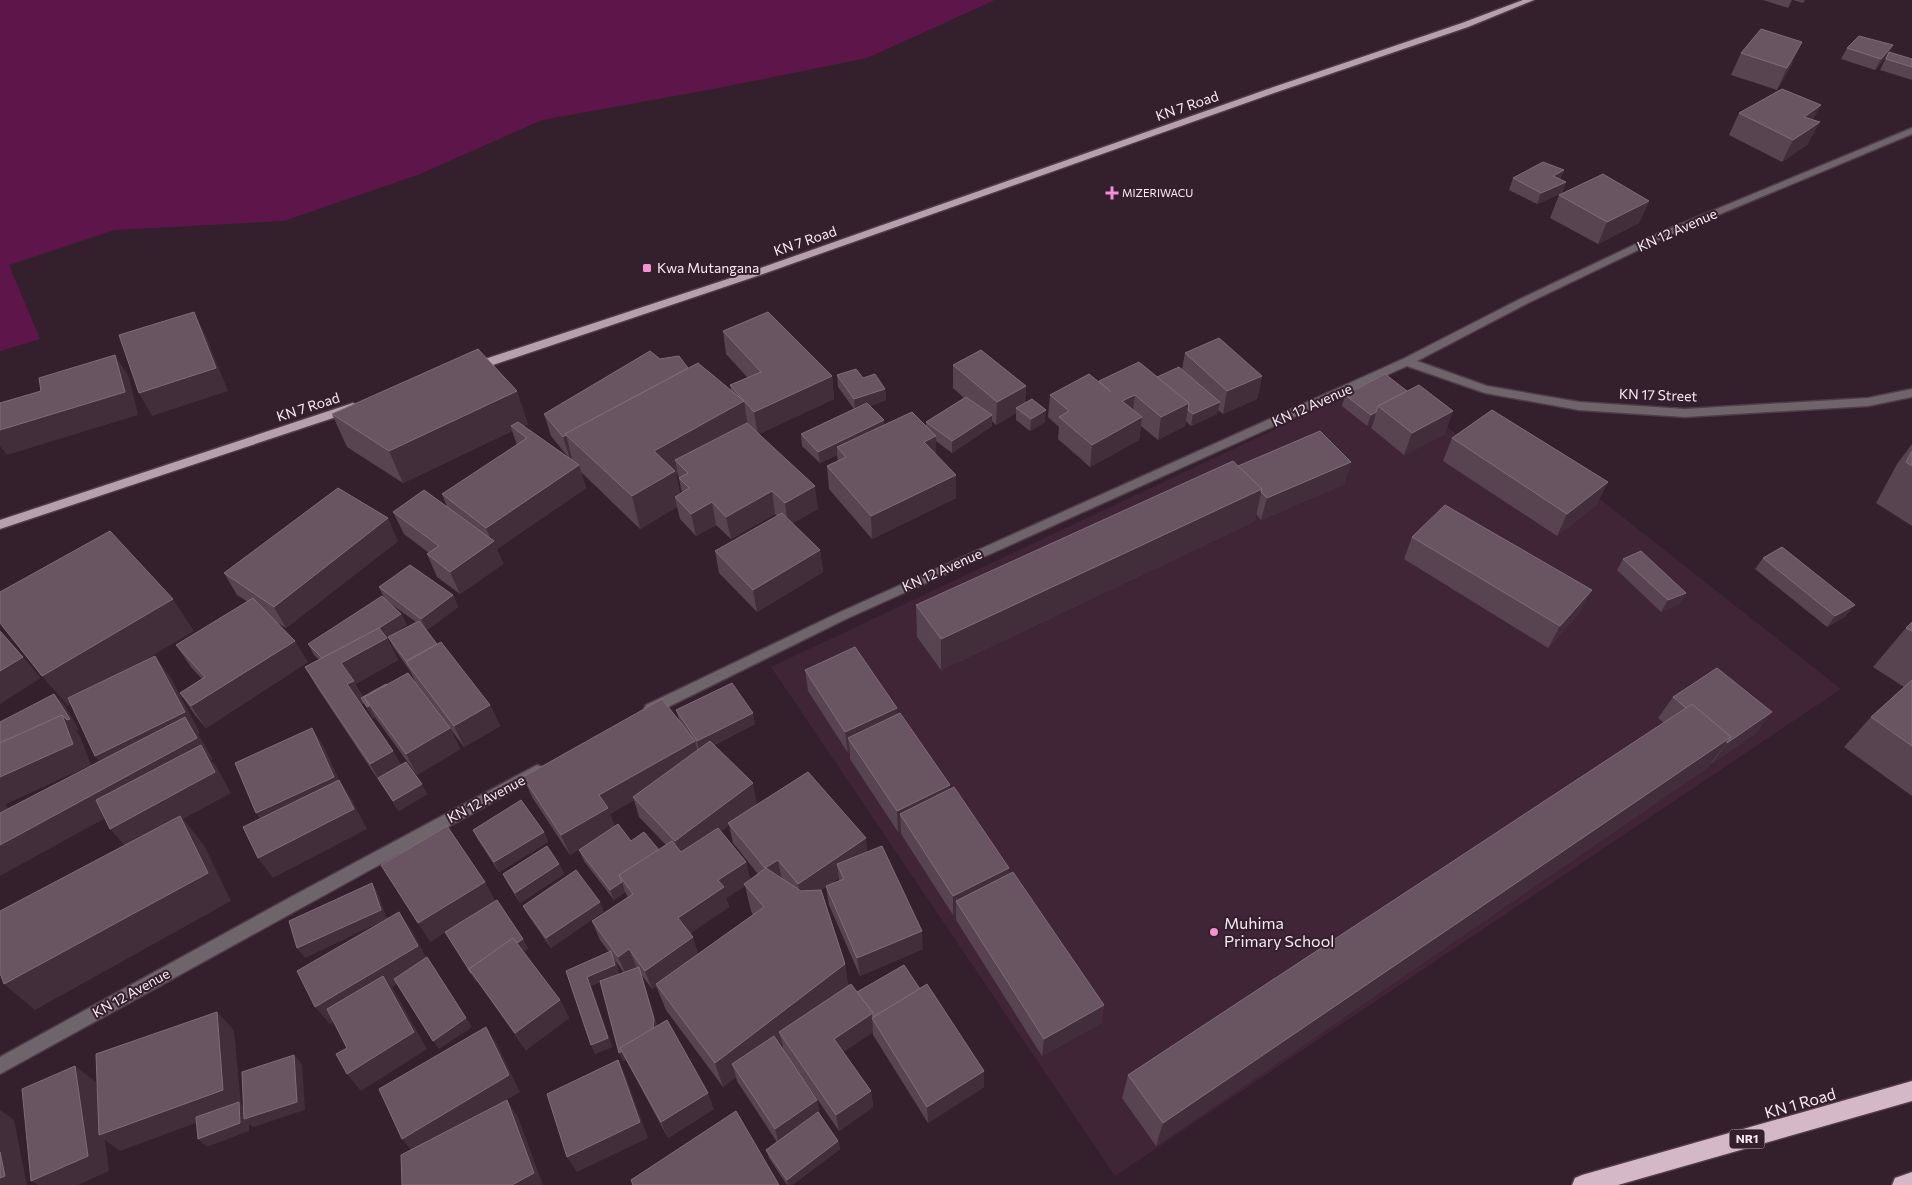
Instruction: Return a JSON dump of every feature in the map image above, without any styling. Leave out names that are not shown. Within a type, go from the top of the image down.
[{"type":"highway","name":"KN 1 Road","points":[[1582,1185],[1912,1092]]},
{"type":"highway","points":[[1902,1185],[1912,1182]]},
{"type":"main road","name":"KN 7 Road","points":[[460,371],[758,272],[1261,94],[1465,25],[1530,0]]},
{"type":"main road","name":"KN 7 Road","points":[[0,525],[367,402]]},
{"type":"street","name":"KN 12 Avenue","points":[[639,716],[850,612],[1407,362],[1522,302],[1662,235],[1912,131]]},
{"type":"street","name":"KN 17 Street","points":[[1407,362],[1485,389],[1579,406],[1686,413],[1868,402],[1912,393]]},
{"type":"street","name":"KN 12 Avenue","points":[[0,1066],[285,908],[553,763]]},
{"type":"shaded area","points":[[0,0],[995,0],[867,58],[708,90],[542,120],[420,174],[284,221],[114,230],[9,265],[40,339],[0,351]]},
{"type":"shaded area","name":"Muhima Primary School","points":[[1386,377],[1460,437],[1497,418],[1841,689],[1115,1176],[771,667]]},
{"type":"building","points":[[1761,29],[1802,42],[1787,68],[1741,53]]},
{"type":"building","points":[[1859,36],[1893,45],[1881,59],[1847,48]]},
{"type":"building","points":[[1889,52],[1912,59],[1912,67],[1886,59]]},
{"type":"building","points":[[1782,89],[1821,105],[1804,117],[1820,122],[1793,140],[1739,113]]},
{"type":"building","points":[[1543,162],[1564,170],[1553,176],[1566,182],[1541,193],[1513,178]]},
{"type":"building","points":[[1603,174],[1649,201],[1607,222],[1559,195]]},
{"type":"building","points":[[194,312],[216,368],[139,393],[119,335]]},
{"type":"building","points":[[768,312],[832,376],[754,412],[730,385],[761,372],[723,331]]},
{"type":"building","points":[[1219,338],[1262,376],[1227,391],[1185,353]]},
{"type":"building","points":[[478,349],[517,391],[389,451],[332,414]]},
{"type":"building","points":[[981,350],[1026,386],[997,402],[953,365]]},
{"type":"building","points":[[650,351],[660,359],[679,356],[688,368],[565,434],[563,437],[544,414]]},
{"type":"building","points":[[115,355],[125,392],[0,430],[0,403],[41,391],[39,378]]},
{"type":"building","points":[[1139,362],[1189,403],[1161,417],[1135,395],[1122,401],[1142,417],[1092,445],[1059,417],[1069,411],[1050,395],[1089,374],[1111,392],[1099,381]]},
{"type":"building","points":[[698,363],[744,401],[654,451],[675,471],[632,496],[565,434]]},
{"type":"building","points":[[1179,367],[1220,402],[1193,414],[1188,410],[1189,403],[1157,377]]},
{"type":"building","points":[[856,369],[863,378],[875,374],[885,389],[854,399],[837,375]]},
{"type":"building","points":[[1385,374],[1407,391],[1378,406],[1376,412],[1371,415],[1345,395]]},
{"type":"building","points":[[1419,385],[1453,411],[1412,433],[1378,406]]},
{"type":"building","points":[[966,397],[992,415],[952,441],[926,422]]},
{"type":"building","points":[[1032,399],[1046,410],[1031,419],[1016,408]]},
{"type":"building","points":[[867,403],[884,420],[818,452],[801,434]]},
{"type":"building","points":[[1492,410],[1608,482],[1567,514],[1452,438]]},
{"type":"building","points":[[912,412],[936,436],[924,442],[956,475],[871,516],[827,466],[846,457],[837,447]]},
{"type":"building","points":[[518,422],[579,465],[486,528],[442,494],[527,438],[511,426]]},
{"type":"building","points":[[747,423],[815,486],[785,503],[772,491],[726,517],[712,502],[691,514],[675,497],[689,488],[679,478],[688,473],[675,460]]},
{"type":"building","points":[[1320,431],[1351,462],[1267,498],[1261,492],[1262,489],[1238,466]]},
{"type":"building","points":[[1912,451],[1912,466],[1906,462]]},
{"type":"building","points":[[1233,461],[1262,489],[941,639],[916,605]]},
{"type":"building","points":[[338,488],[388,518],[274,607],[224,573]]},
{"type":"building","points":[[424,490],[494,541],[450,572],[427,554],[439,546],[393,512]]},
{"type":"building","points":[[1445,505],[1592,590],[1560,626],[1412,537]]},
{"type":"building","points":[[782,513],[820,550],[753,590],[715,551]]},
{"type":"building","points":[[110,531],[173,599],[42,676],[0,623],[0,592]]},
{"type":"building","points":[[1782,547],[1855,605],[1835,616],[1763,558]]},
{"type":"building","points":[[1641,551],[1686,593],[1668,600],[1623,559]]},
{"type":"building","points":[[410,565],[453,595],[421,619],[379,587]]},
{"type":"building","points":[[382,596],[401,614],[379,628],[322,658],[308,644]]},
{"type":"building","points":[[253,598],[295,641],[191,706],[180,693],[205,677],[176,645]]},
{"type":"building","points":[[419,621],[437,644],[406,661],[388,637]]},
{"type":"building","points":[[1912,622],[1912,631],[1906,628]]},
{"type":"building","points":[[379,628],[387,638],[341,663],[354,681],[347,684],[393,751],[370,764],[305,667]]},
{"type":"building","points":[[0,631],[23,657],[0,671]]},
{"type":"building","points":[[441,642],[490,705],[454,726],[406,662]]},
{"type":"building","points":[[855,647],[897,708],[845,732],[805,670]]},
{"type":"building","points":[[155,656],[185,712],[95,756],[68,698]]},
{"type":"building","points":[[1717,668],[1772,712],[1727,743],[1731,737],[1692,704],[1686,708],[1673,697]]},
{"type":"building","points":[[408,673],[450,728],[406,754],[364,697]]},
{"type":"building","points":[[1912,680],[1912,746],[1871,717]]},
{"type":"building","points":[[732,683],[753,713],[697,741],[676,710]]},
{"type":"building","points":[[386,684],[364,697],[369,706],[367,707],[361,698]]},
{"type":"building","points":[[54,694],[70,719],[67,720],[62,715],[0,743],[0,722]]},
{"type":"building","points":[[662,699],[695,741],[599,795],[608,808],[561,835],[523,777]]},
{"type":"building","points":[[1692,704],[1731,737],[1163,1123],[1128,1075]]},
{"type":"building","points":[[900,713],[950,785],[897,811],[848,738]]},
{"type":"building","points":[[62,715],[73,744],[0,777],[0,743]]},
{"type":"building","points":[[185,717],[197,738],[0,845],[0,813]]},
{"type":"building","points":[[312,728],[334,777],[256,813],[235,763]]},
{"type":"building","points":[[710,741],[753,783],[675,841],[633,797]]},
{"type":"building","points":[[201,745],[215,772],[110,829],[96,800]]},
{"type":"building","points":[[406,762],[422,784],[393,801],[378,778]]},
{"type":"building","points":[[808,772],[866,838],[798,884],[778,860],[765,868],[728,823]]},
{"type":"building","points":[[339,780],[354,809],[258,858],[243,827]]},
{"type":"building","points":[[954,787],[1009,868],[953,896],[900,814]]},
{"type":"building","points":[[521,800],[544,832],[494,862],[473,830]]},
{"type":"building","points":[[180,816],[208,873],[4,984],[0,973],[0,911]]},
{"type":"building","points":[[618,824],[631,841],[644,832],[659,850],[619,875],[622,882],[610,890],[579,850]]},
{"type":"building","points":[[447,826],[485,882],[418,923],[381,865]]},
{"type":"building","points":[[718,828],[746,862],[718,880],[724,887],[678,918],[693,937],[645,971],[629,949],[618,957],[592,921],[633,894],[619,875],[672,841],[681,852]]},
{"type":"building","points":[[547,846],[559,864],[515,893],[503,874]]},
{"type":"building","points":[[882,846],[922,931],[857,958],[826,886],[844,879],[837,864]]},
{"type":"building","points":[[766,868],[801,891],[821,890],[845,964],[715,1063],[656,984],[764,907],[744,884]]},
{"type":"building","points":[[576,870],[600,902],[546,938],[523,906]]},
{"type":"building","points":[[1013,872],[1104,1005],[1044,1039],[956,901]]},
{"type":"building","points":[[372,883],[381,910],[297,948],[289,921]]},
{"type":"building","points":[[497,900],[523,939],[517,943],[513,938],[469,969],[471,973],[445,932]]},
{"type":"building","points":[[399,912],[418,946],[315,1007],[297,971]]},
{"type":"building","points":[[513,938],[560,1000],[515,1033],[469,969]]},
{"type":"building","points":[[611,951],[615,965],[587,977],[608,1038],[591,1045],[566,971]]},
{"type":"building","points":[[427,957],[466,1018],[433,1041],[394,979]]},
{"type":"building","points":[[904,965],[920,989],[873,1017],[873,1013],[857,992]]},
{"type":"building","points":[[639,967],[654,1019],[653,1029],[620,1048],[622,1051],[619,1053],[600,981]]},
{"type":"building","points":[[383,976],[414,1032],[347,1074],[336,1054],[347,1048],[327,1009]]},
{"type":"building","points":[[851,984],[873,1013],[834,1039],[871,1091],[836,1115],[779,1032]]},
{"type":"building","points":[[927,984],[984,1071],[927,1107],[872,1018]]},
{"type":"building","points":[[217,1012],[223,1090],[99,1135],[96,1054]]},
{"type":"building","points":[[667,1020],[708,1093],[661,1122],[620,1048]]},
{"type":"building","points":[[486,1027],[509,1075],[402,1139],[379,1089]]},
{"type":"building","points":[[774,1036],[817,1100],[775,1129],[732,1064]]},
{"type":"building","points":[[294,1055],[297,1102],[244,1119],[242,1072]]},
{"type":"building","points":[[618,1060],[640,1122],[567,1157],[547,1094]]},
{"type":"building","points":[[75,1066],[88,1156],[31,1181],[22,1089]]},
{"type":"building","points":[[507,1100],[534,1173],[512,1185],[402,1185],[401,1155]]},
{"type":"building","points":[[239,1102],[240,1123],[198,1139],[196,1117]]},
{"type":"building","points":[[736,1111],[779,1185],[633,1185],[631,1180]]},
{"type":"building","points":[[818,1112],[838,1141],[787,1180],[766,1150]]},
{"type":"building","points":[[0,1152],[5,1176],[0,1178]]},
{"type":"place","name":"MIZERIWACU","points":[[1112,193]]},
{"type":"place","name":"Kwa Mutangana","points":[[647,268]]},
{"type":"place","name":"Muhima Primary School","points":[[1214,932]]}]
